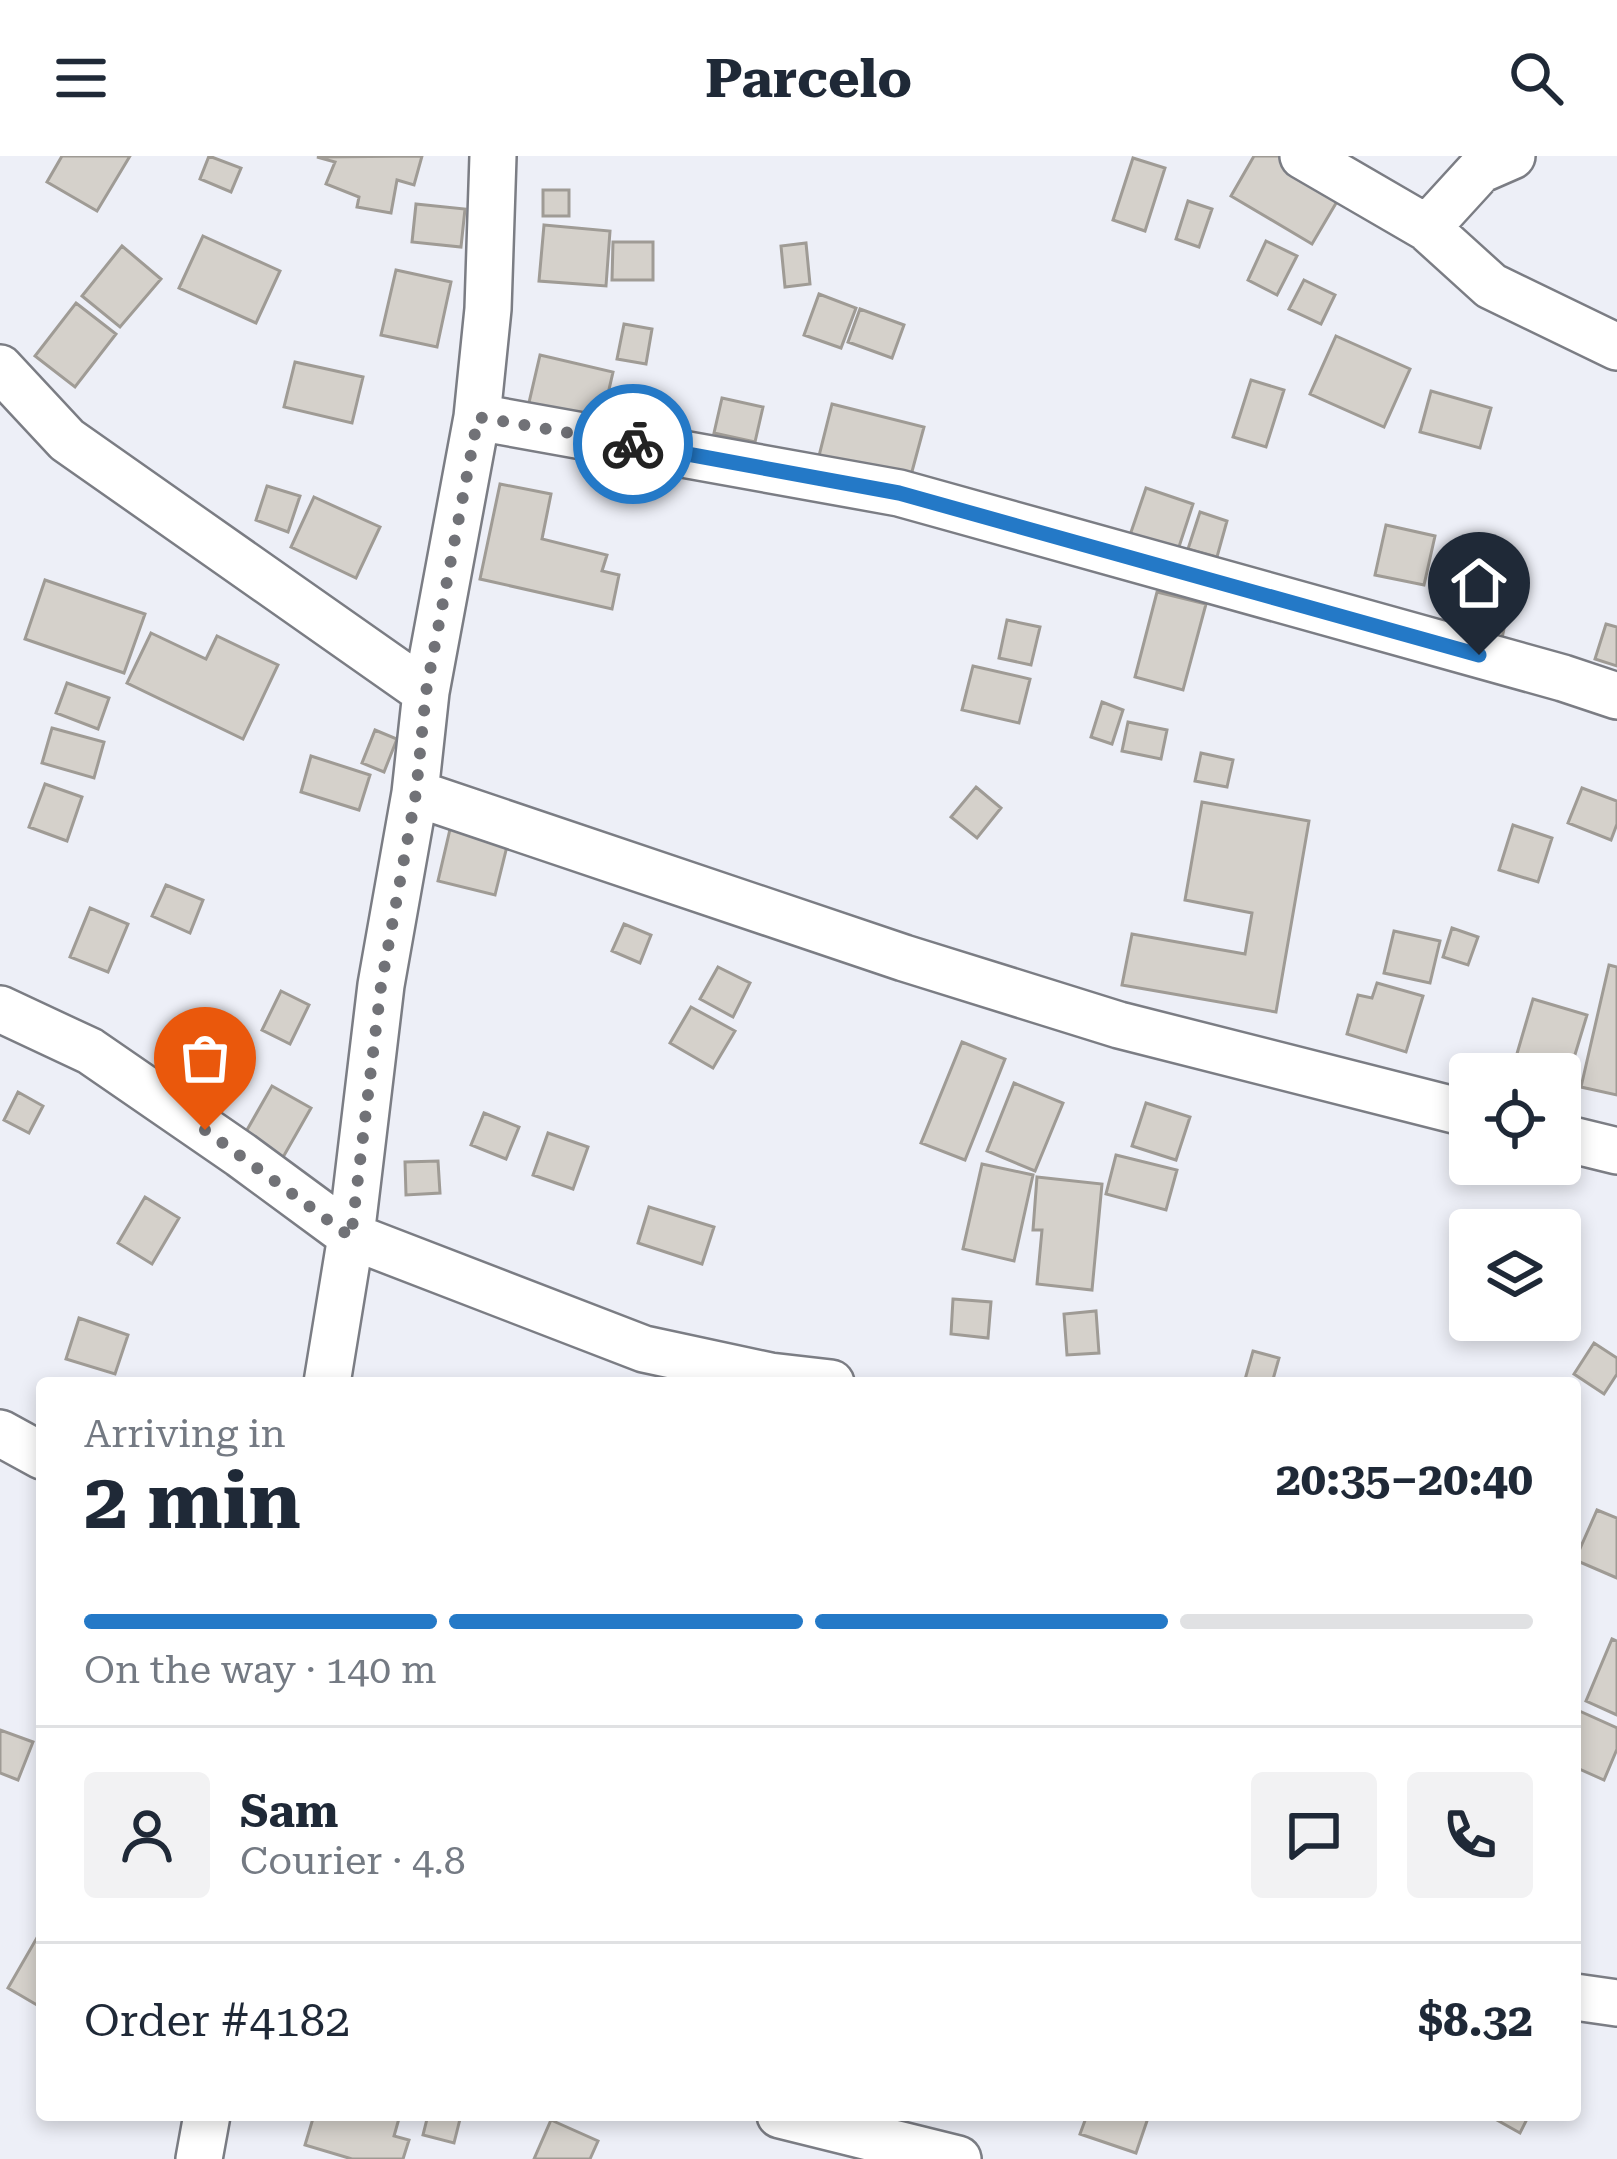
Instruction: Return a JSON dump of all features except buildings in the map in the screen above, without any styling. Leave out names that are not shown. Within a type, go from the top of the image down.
[{"type":"street","points":[[328,1377],[351,1237],[381,986],[416,793],[426,692],[478,417],[488,309],[493,156]]},
{"type":"street","points":[[1303,156],[1427,229],[1491,286],[1617,347]]},
{"type":"street","points":[[1427,229],[1480,170],[1512,156]]},
{"type":"street","points":[[0,368],[67,440],[426,692]]},
{"type":"street","points":[[478,417],[899,493],[1617,696]]},
{"type":"street","points":[[416,793],[904,958],[1119,1025],[1449,1109]]},
{"type":"street","points":[[0,1009],[90,1051],[351,1237],[644,1349],[779,1377]]},
{"type":"street","points":[[1581,1142],[1617,1151]]},
{"type":"street","points":[[0,1432],[36,1453]]},
{"type":"street","points":[[1581,1997],[1617,2002]]},
{"type":"street","points":[[199,2159],[206,2121]]},
{"type":"street","points":[[804,2121],[958,2159]]},
{"type":"way so far","points":[[205,1130],[351,1237],[381,986],[416,793],[426,692],[478,417],[633,444]]},
{"type":"route","points":[[633,444],[899,493],[1479,655]]}]
